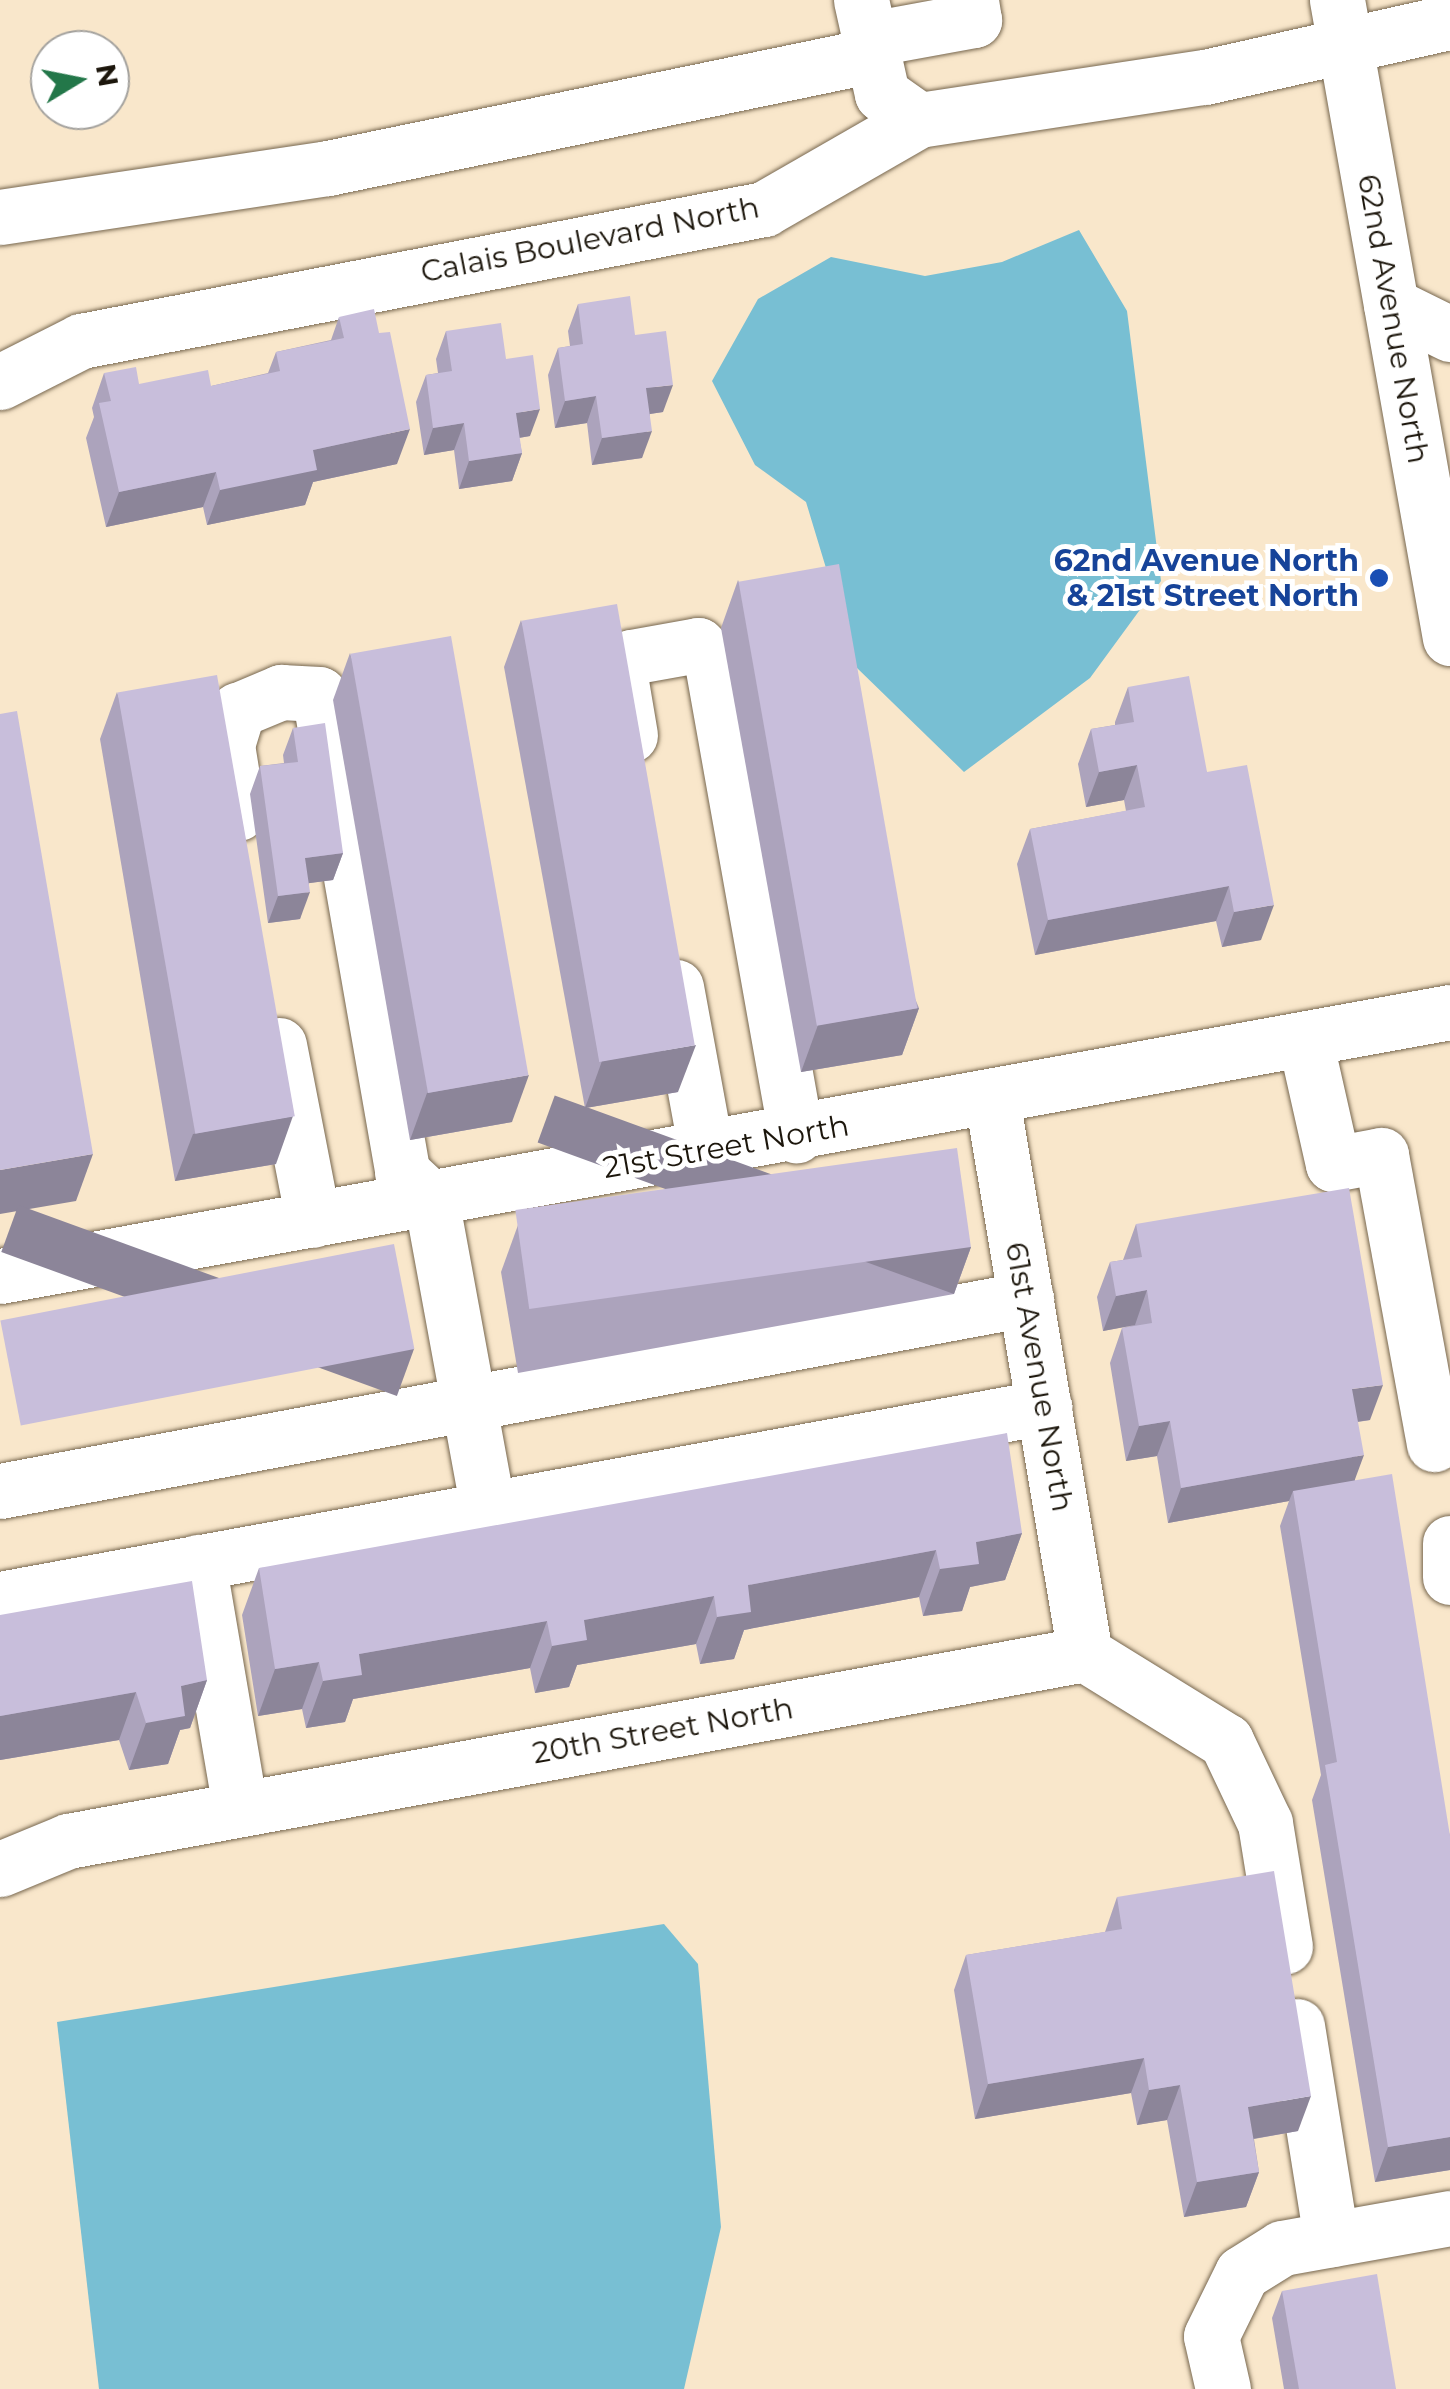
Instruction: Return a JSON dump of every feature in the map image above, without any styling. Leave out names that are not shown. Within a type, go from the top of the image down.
[{"type":"street","points":[[0,217],[328,168],[868,31],[974,20],[971,0]]},
{"type":"street","name":"Calais Boulevard North","points":[[0,382],[80,341],[764,210],[919,120],[1205,77],[1341,20],[1450,22]]},
{"type":"street","name":"62nd Avenue North","points":[[1341,20],[1450,638]]},
{"type":"street","points":[[868,31],[882,94],[919,120]]},
{"type":"street","points":[[1391,305],[1450,334]]},
{"type":"street","points":[[640,790],[620,676],[632,658],[698,645],[711,658],[796,1135]]},
{"type":"street","points":[[246,858],[229,724],[256,699],[318,694],[402,1172],[431,1199],[488,1509]]},
{"type":"street","points":[[668,942],[706,1150]]},
{"type":"street","points":[[268,990],[314,1220]]},
{"type":"street","name":"21st Street North","points":[[0,1276],[992,1100],[1450,1012]]},
{"type":"street","points":[[1305,1040],[1332,1164],[1380,1154],[1434,1444]]},
{"type":"street","name":"61st Avenue North","points":[[992,1100],[1085,1654]]},
{"type":"street","points":[[0,1491],[1026,1299]]},
{"type":"street","points":[[0,1598],[1044,1407]]},
{"type":"street","points":[[1450,1543],[1450,1578]]},
{"type":"street","points":[[198,1562],[240,1808]]},
{"type":"street","points":[[1085,1654],[1198,1719],[1251,1779],[1331,2239]]},
{"type":"street","name":"20th Street North","points":[[0,1869],[68,1841],[1085,1654]]},
{"type":"street","points":[[1223,2389],[1211,2336],[1242,2272],[1282,2248],[1450,2218]]},
{"type":"water","points":[[1079,230],[1127,311],[1161,581],[1090,678],[964,772],[856,667],[806,502],[755,465],[712,381],[758,299],[831,257],[925,276],[1002,262]]},
{"type":"water","points":[[664,1924],[698,1964],[721,2227],[684,2389],[99,2389],[57,2022]]},
{"type":"building","points":[[630,296],[635,335],[666,331],[673,385],[646,388],[652,431],[602,438],[596,396],[565,401],[558,348],[583,344],[578,304]]},
{"type":"building","points":[[374,309],[379,333],[390,332],[410,429],[313,450],[317,470],[220,490],[216,472],[119,492],[99,403],[111,401],[104,373],[136,367],[139,384],[208,370],[211,386],[280,371],[276,352],[344,338],[339,317]]},
{"type":"building","points":[[501,323],[506,359],[533,355],[540,409],[516,413],[522,453],[469,461],[464,423],[433,428],[426,375],[452,371],[446,331]]},
{"type":"building","points":[[839,564],[917,1008],[817,1026],[739,582]]},
{"type":"building","points":[[617,604],[695,1045],[599,1062],[521,621]]},
{"type":"building","points":[[451,636],[528,1075],[428,1093],[351,654]]},
{"type":"building","points":[[217,675],[295,1116],[195,1134],[118,693]]},
{"type":"building","points":[[1189,676],[1207,772],[1247,765],[1274,905],[1234,912],[1229,886],[1048,920],[1030,829],[1145,807],[1137,765],[1099,772],[1091,729],[1134,722],[1128,687]]},
{"type":"building","points":[[17,711],[93,1154],[0,1170],[0,714]]},
{"type":"building","points":[[325,723],[343,853],[305,858],[310,892],[278,896],[260,766],[298,762],[293,728]]},
{"type":"building","points":[[957,1148],[971,1247],[529,1309],[515,1210]]},
{"type":"building","points":[[1349,1188],[1383,1385],[1352,1389],[1364,1455],[1181,1488],[1170,1421],[1139,1426],[1122,1328],[1152,1323],[1147,1290],[1116,1296],[1110,1262],[1142,1257],[1136,1224]]},
{"type":"building","points":[[394,1244],[414,1349],[21,1426],[0,1321]]},
{"type":"building","points":[[1007,1433],[1022,1533],[976,1542],[979,1564],[940,1569],[936,1550],[748,1585],[751,1612],[717,1617],[714,1596],[584,1620],[587,1640],[552,1646],[547,1621],[359,1654],[362,1675],[323,1681],[319,1662],[275,1669],[259,1568]]},
{"type":"building","points":[[1392,1474],[1450,1836],[1450,2137],[1388,2147],[1325,1765],[1337,1762],[1293,1491]]},
{"type":"building","points":[[192,1581],[207,1680],[181,1686],[185,1716],[146,1723],[136,1692],[0,1716],[0,1615]]},
{"type":"building","points":[[1274,1871],[1311,2096],[1248,2107],[1259,2172],[1197,2182],[1180,2085],[1149,2090],[1144,2058],[988,2084],[966,1955],[1122,1929],[1117,1897]]},
{"type":"building","points":[[1377,2274],[1396,2389],[1299,2389],[1282,2291]]},
{"type":"place","name":"62nd Avenue North & 21st Street North","points":[[1379,578]]}]
